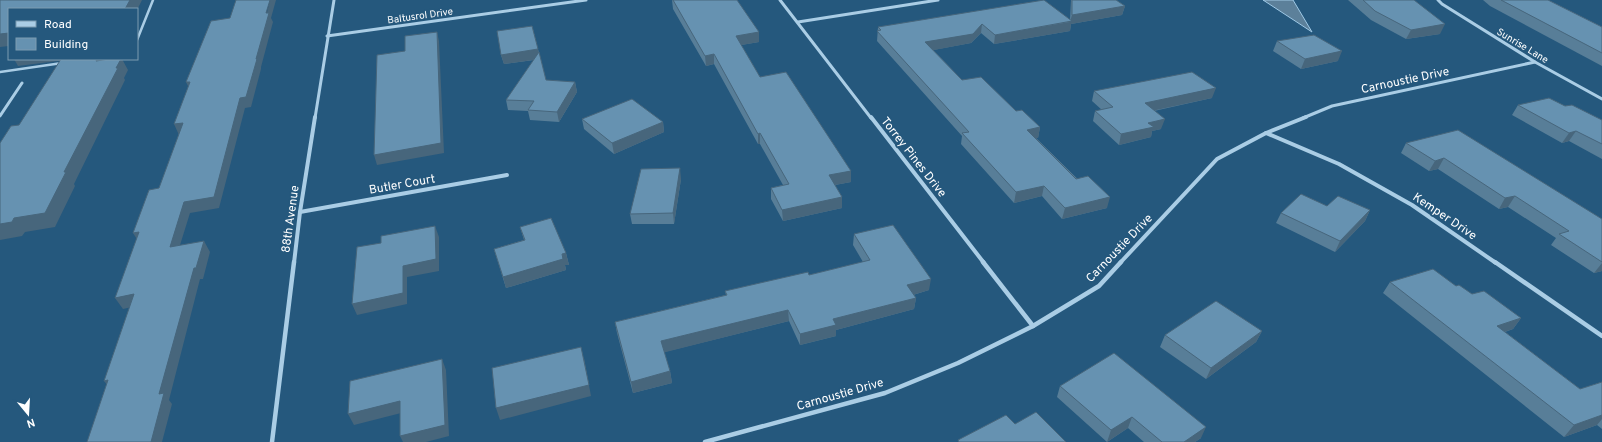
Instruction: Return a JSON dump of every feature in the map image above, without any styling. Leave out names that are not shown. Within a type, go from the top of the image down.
[{"type":"street","name":"88th Avenue","points":[[272,442],[300,212],[327,36],[334,0]]},
{"type":"street","name":"Baltusrol Drive","points":[[327,36],[586,0]]},
{"type":"street","name":"Torrey Pines Drive","points":[[780,0],[1033,326]]},
{"type":"street","points":[[798,22],[938,0]]},
{"type":"street","name":"Sunrise Lane","points":[[1438,0],[1442,4],[1535,62],[1602,99]]},
{"type":"street","name":"Carnoustie Drive","points":[[706,442],[885,393],[958,363],[1033,326],[1099,286],[1217,159],[1266,133],[1332,106],[1535,62]]},
{"type":"street","points":[[0,116],[22,83]]},
{"type":"street","name":"Kemper Drive","points":[[1266,133],[1339,164],[1412,205],[1602,336]]},
{"type":"street","name":"Butler Court","points":[[300,212],[507,175]]},
{"type":"lane","points":[[138,38],[153,0]]},
{"type":"lane","points":[[0,72],[66,62]]},
{"type":"water","points":[[1263,0],[1293,0],[1312,32]]},
{"type":"building","points":[[0,0],[130,0],[126,8],[8,8],[8,33],[0,34]]},
{"type":"building","points":[[236,0],[270,0],[266,13],[269,13],[246,97],[240,98],[214,197],[184,202],[170,247],[204,241],[196,268],[194,268],[159,394],[164,393],[151,442],[87,442],[108,380],[104,381],[134,294],[115,298],[139,232],[133,233],[149,190],[159,188],[183,123],[174,124],[190,82],[186,82],[211,21],[230,18]]},
{"type":"building","points":[[673,0],[737,0],[759,32],[736,36],[760,77],[786,72],[851,171],[829,175],[842,197],[782,210],[771,188],[789,184],[760,133],[758,134],[714,54],[705,56]]},
{"type":"building","points":[[1044,0],[1072,21],[995,35],[982,24],[973,34],[925,42],[962,80],[981,77],[1016,111],[1022,110],[1040,127],[1027,130],[1076,179],[1088,176],[1110,197],[1065,208],[1044,186],[1016,192],[962,133],[969,132],[877,31],[881,30],[878,27]]},
{"type":"building","points":[[1072,0],[1116,0],[1125,6],[1072,15]]},
{"type":"building","points":[[1363,0],[1414,0],[1445,24],[1411,30],[1375,11]]},
{"type":"building","points":[[1501,0],[1548,0],[1602,27],[1602,53]]},
{"type":"building","points":[[532,26],[538,49],[501,55],[497,31]]},
{"type":"building","points":[[437,32],[441,143],[374,155],[377,55],[405,51],[405,36]]},
{"type":"building","points":[[1314,35],[1342,51],[1305,59],[1277,41]]},
{"type":"building","points":[[539,52],[546,80],[575,82],[557,112],[528,110],[534,101],[506,100]]},
{"type":"building","points":[[60,60],[120,60],[116,68],[118,68],[64,172],[66,172],[45,213],[14,218],[12,222],[0,224],[0,143],[11,126],[19,125]]},
{"type":"building","points":[[1192,72],[1216,88],[1145,103],[1165,119],[1148,123],[1154,127],[1121,134],[1095,111],[1113,107],[1094,91]]},
{"type":"building","points":[[1549,98],[1565,106],[1572,105],[1602,120],[1602,144],[1576,131],[1569,133],[1518,105]]},
{"type":"building","points":[[632,99],[663,122],[612,143],[582,119]]},
{"type":"building","points":[[1458,130],[1602,219],[1602,262],[1559,234],[1569,231],[1515,196],[1505,198],[1444,158],[1435,161],[1406,143]]},
{"type":"building","points":[[680,168],[673,213],[630,214],[641,169]]},
{"type":"building","points":[[1301,194],[1327,206],[1338,196],[1370,210],[1340,241],[1281,213]]},
{"type":"building","points":[[551,218],[566,253],[562,254],[563,259],[503,277],[494,249],[525,240],[520,227]]},
{"type":"building","points":[[893,225],[931,279],[907,285],[916,298],[833,319],[836,325],[800,334],[788,310],[661,341],[670,371],[631,382],[615,322],[727,295],[725,291],[808,272],[809,275],[870,260],[854,234]]},
{"type":"building","points":[[435,226],[436,259],[403,266],[403,293],[352,304],[357,247],[381,243],[381,236]]},
{"type":"building","points":[[1433,269],[1456,286],[1459,285],[1472,294],[1484,291],[1521,318],[1497,326],[1580,389],[1602,382],[1602,415],[1574,425],[1390,282]]},
{"type":"building","points":[[1216,301],[1262,331],[1211,368],[1165,335]]},
{"type":"building","points":[[581,347],[589,385],[496,408],[492,368]]},
{"type":"building","points":[[1114,353],[1206,427],[1184,442],[1162,442],[1132,417],[1111,430],[1060,386]]},
{"type":"building","points":[[442,359],[445,425],[400,436],[400,401],[348,414],[350,381]]},
{"type":"building","points":[[1036,412],[1066,442],[959,442],[958,440],[1006,415],[1015,424]]}]
